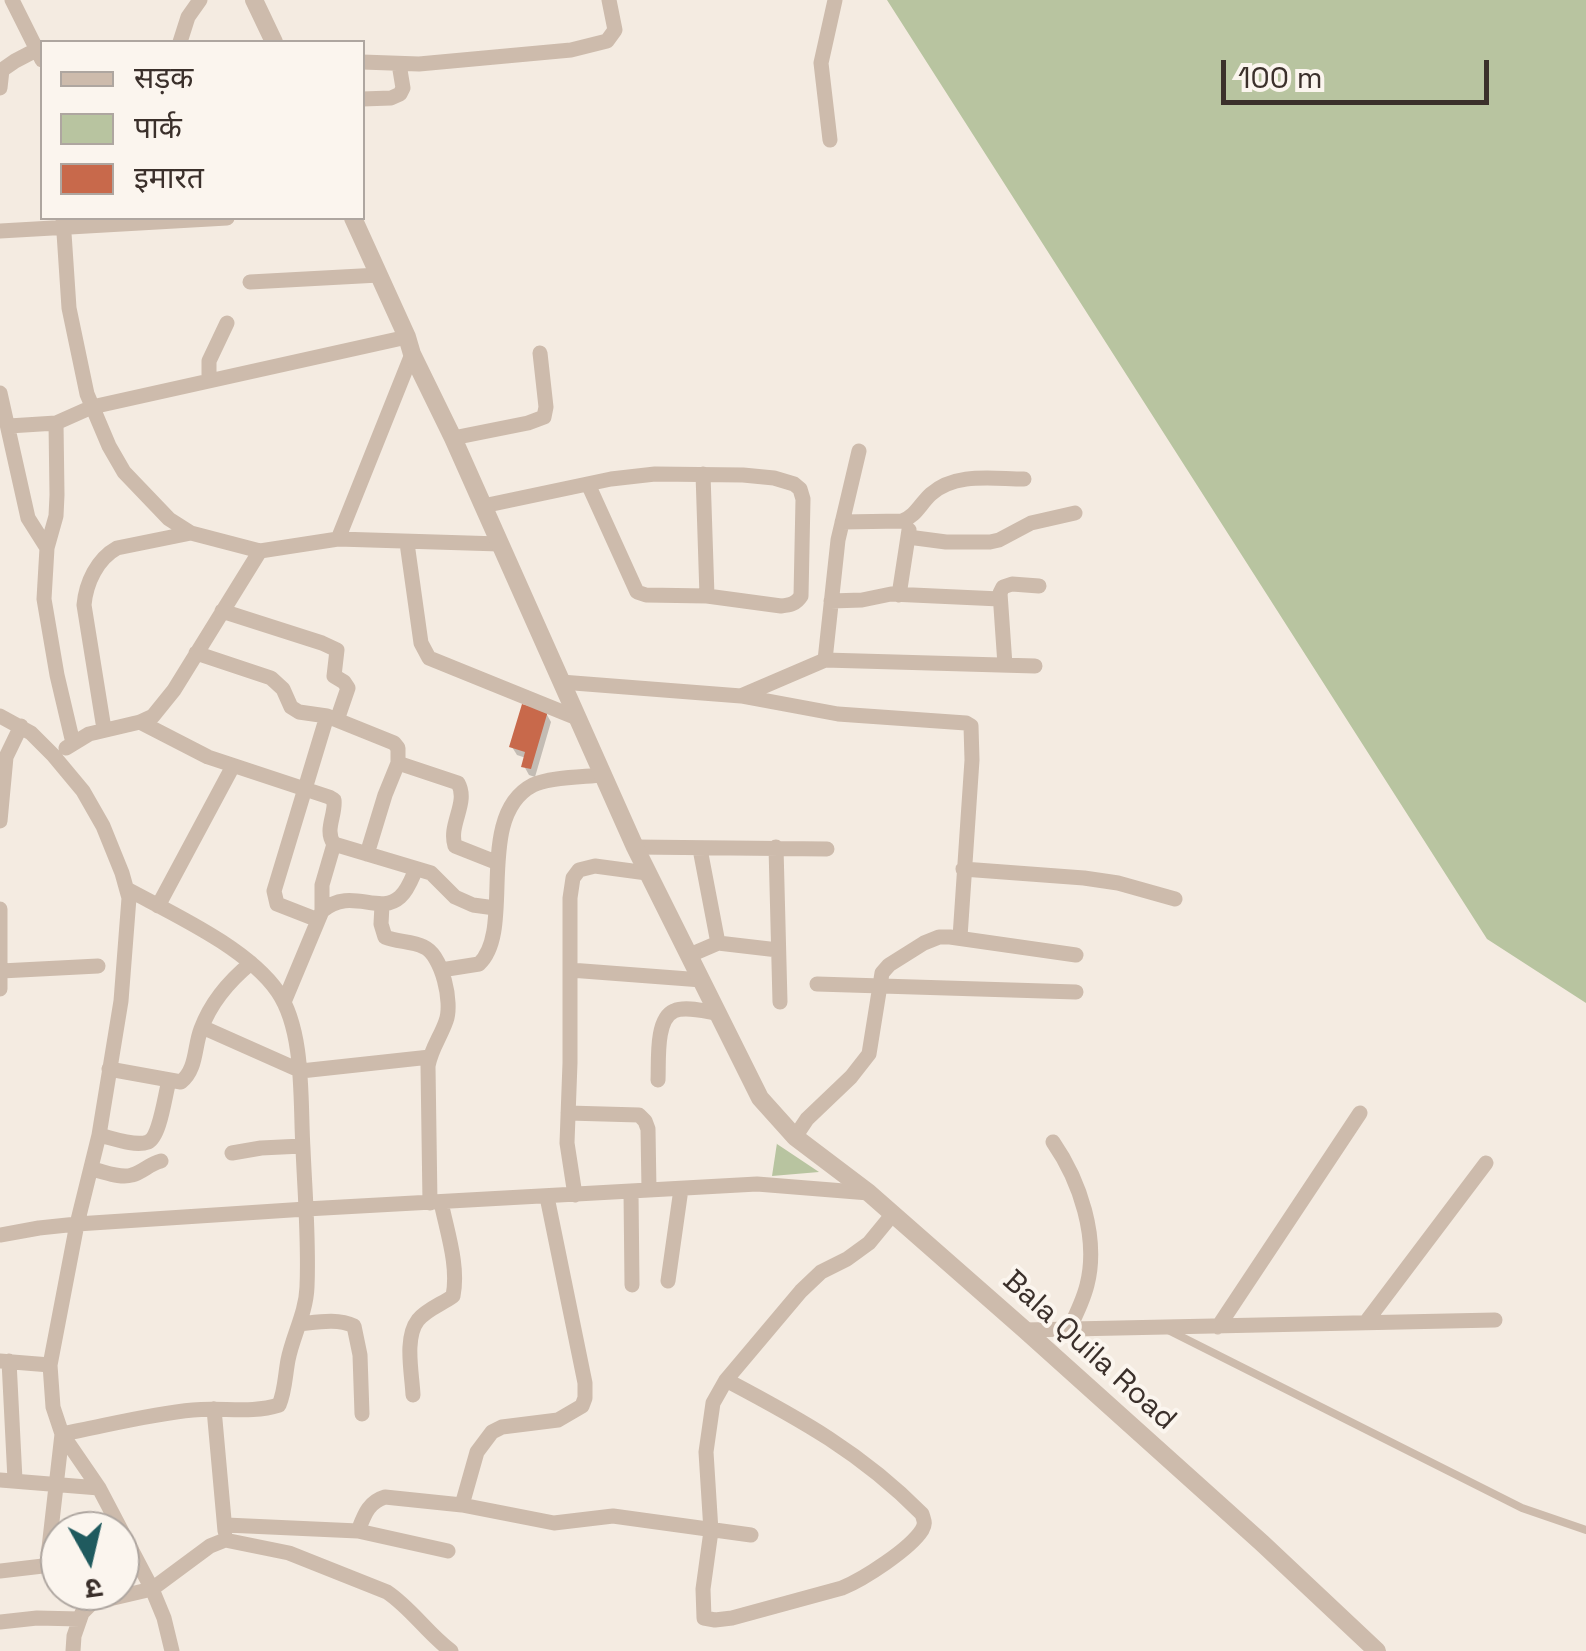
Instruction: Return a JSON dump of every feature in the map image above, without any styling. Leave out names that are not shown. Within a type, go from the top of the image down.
[{"type":"street","points":[[0,88],[2,70],[40,55],[12,0]]},
{"type":"street","points":[[181,40],[188,17],[200,0]]},
{"type":"street","points":[[254,0],[273,40]]},
{"type":"street","points":[[365,62],[494,58],[590,47],[608,41],[615,30],[609,0]]},
{"type":"street","points":[[830,140],[821,63],[836,0]]},
{"type":"street","points":[[365,99],[400,94],[403,88],[399,64]]},
{"type":"street","points":[[0,231],[63,222],[144,220]]},
{"type":"street","name":"Bala Quila Road","points":[[354,220],[647,873],[760,1098],[795,1137],[870,1193],[1262,1543],[1377,1651]]},
{"type":"street","points":[[63,222],[72,331],[92,407],[124,472],[158,509],[191,533],[260,551],[338,539],[500,544]]},
{"type":"street","points":[[250,282],[379,275]]},
{"type":"street","points":[[209,379],[208,362],[226,323]]},
{"type":"street","points":[[9,426],[56,423],[92,407],[209,379],[410,346],[338,539]]},
{"type":"street","points":[[453,438],[544,417],[540,354]]},
{"type":"street","points":[[0,393],[28,518],[47,548]]},
{"type":"street","points":[[56,423],[57,505],[47,548],[44,600],[74,744]]},
{"type":"street","points":[[825,660],[842,522],[859,451]]},
{"type":"street","points":[[703,474],[707,596]]},
{"type":"street","points":[[483,506],[626,476],[743,474],[794,484],[800,489],[803,512],[802,589],[798,602],[781,606],[638,592],[588,484]]},
{"type":"street","points":[[899,595],[911,518],[928,496],[952,481],[1024,479]]},
{"type":"street","points":[[908,537],[990,542],[1031,524],[1075,513]]},
{"type":"street","points":[[842,522],[911,518]]},
{"type":"street","points":[[104,729],[84,606],[91,579],[106,554],[118,548],[191,533]]},
{"type":"street","points":[[408,543],[421,644],[429,658],[578,718]]},
{"type":"street","points":[[53,755],[89,734],[153,716],[260,551]]},
{"type":"street","points":[[1005,664],[1000,600],[1003,587],[1039,586]]},
{"type":"street","points":[[831,601],[899,595],[1000,600]]},
{"type":"street","points":[[222,611],[337,650],[334,676],[348,688],[332,718],[305,790],[274,898],[283,908],[320,916]]},
{"type":"street","points":[[196,653],[271,678],[299,712],[332,718],[394,743],[398,763],[384,795],[368,854]]},
{"type":"street","points":[[741,696],[825,660],[1035,666]]},
{"type":"street","points":[[561,682],[741,696],[838,714],[958,721],[971,726],[960,938]]},
{"type":"street","points":[[0,716],[21,726],[53,755],[96,810],[127,888],[129,914],[122,990],[99,1136],[50,1365],[50,1388],[62,1434],[99,1488],[108,1511]]},
{"type":"street","points":[[140,722],[196,752],[334,800],[330,833],[334,844],[322,885],[320,916]]},
{"type":"street","points":[[0,821],[6,757],[21,726]]},
{"type":"street","points":[[398,763],[458,782],[463,793],[452,834],[454,846],[498,863]]},
{"type":"street","points":[[158,906],[233,766]]},
{"type":"street","points":[[441,970],[472,966],[484,959],[491,942],[505,818],[514,802],[537,782],[602,775]]},
{"type":"street","points":[[334,844],[431,873],[455,896],[495,908]]},
{"type":"street","points":[[635,847],[827,849]]},
{"type":"street","points":[[776,847],[780,1002]]},
{"type":"street","points":[[700,849],[718,943]]},
{"type":"street","points":[[575,1195],[567,1142],[573,878],[578,870],[595,866],[647,873]]},
{"type":"street","points":[[284,1002],[320,916],[329,905],[348,899],[391,904],[404,894],[416,868]]},
{"type":"street","points":[[963,868],[1074,876],[1118,883],[1175,900]]},
{"type":"street","points":[[62,1434],[169,1413],[256,1410],[280,1405],[307,1288],[300,1071],[284,1002],[251,963],[127,888]]},
{"type":"street","points":[[382,905],[380,924],[385,937],[429,949],[434,955],[448,1004],[448,1018],[430,1057],[427,1077],[435,1203],[455,1273],[455,1286],[453,1296],[428,1311],[413,1329],[413,1394]]},
{"type":"street","points":[[0,909],[0,989]]},
{"type":"street","points":[[795,1137],[807,1119],[869,1054],[878,987],[888,965],[939,937],[1076,955]]},
{"type":"street","points":[[690,955],[718,943],[778,950]]},
{"type":"street","points":[[109,1069],[182,1082],[189,1076],[202,1026],[223,990],[251,963]]},
{"type":"street","points":[[1,972],[98,966]]},
{"type":"street","points":[[570,970],[702,980]]},
{"type":"street","points":[[817,984],[1076,992]]},
{"type":"street","points":[[658,1080],[660,1034],[669,1014],[684,1009],[716,1012]]},
{"type":"street","points":[[202,1026],[300,1071],[430,1057]]},
{"type":"street","points":[[99,1136],[148,1142],[154,1137],[168,1080]]},
{"type":"street","points":[[1218,1327],[1360,1113]]},
{"type":"street","points":[[568,1114],[639,1114],[648,1129],[649,1190]]},
{"type":"street","points":[[1054,1142],[1072,1173],[1090,1245],[1087,1287],[1069,1329]]},
{"type":"street","points":[[232,1153],[302,1146]]},
{"type":"street","points":[[91,1168],[126,1177],[161,1161]]},
{"type":"street","points":[[1366,1322],[1486,1163]]},
{"type":"street","points":[[0,1235],[78,1224],[757,1184],[870,1193]]},
{"type":"street","points":[[668,1281],[682,1189]]},
{"type":"street","points":[[631,1192],[632,1284]]},
{"type":"street","points":[[462,1505],[477,1452],[492,1432],[502,1427],[558,1420],[582,1406],[585,1398],[547,1197]]},
{"type":"street","points":[[726,1380],[804,1421],[855,1454],[903,1495],[924,1520],[922,1528],[904,1547],[858,1582],[807,1599],[715,1620],[704,1618],[710,1531],[707,1434],[713,1404],[726,1380],[812,1280],[869,1243],[892,1215]]},
{"type":"street","points":[[1025,1330],[1495,1320]]},
{"type":"street","points":[[300,1324],[346,1322],[354,1326],[360,1354],[362,1414]]},
{"type":"street","points":[[50,1365],[4,1361],[7,1480],[99,1488]]},
{"type":"street","points":[[214,1409],[225,1532]]},
{"type":"street","points":[[54,1511],[62,1434]]},
{"type":"street","points":[[358,1531],[367,1509],[385,1497],[462,1505],[554,1523],[613,1516],[751,1535]]},
{"type":"street","points":[[72,1651],[82,1613],[92,1602],[152,1589],[225,1532],[358,1531],[448,1551]]},
{"type":"street","points":[[225,1532],[387,1592],[450,1651]]},
{"type":"street","points":[[0,1571],[40,1566]]},
{"type":"street","points":[[140,1573],[152,1589],[164,1618],[172,1651]]},
{"type":"street","points":[[0,1622],[80,1619]]},
{"type":"lane","points":[[1164,1328],[1522,1508],[1586,1530]]},
{"type":"green space","points":[[887,0],[1586,0],[1586,1003],[1487,939]]},
{"type":"green space","points":[[777,1144],[819,1172],[772,1176]]},
{"type":"building","points":[[522,704],[548,711],[531,769],[521,767],[525,752],[509,747]]}]
